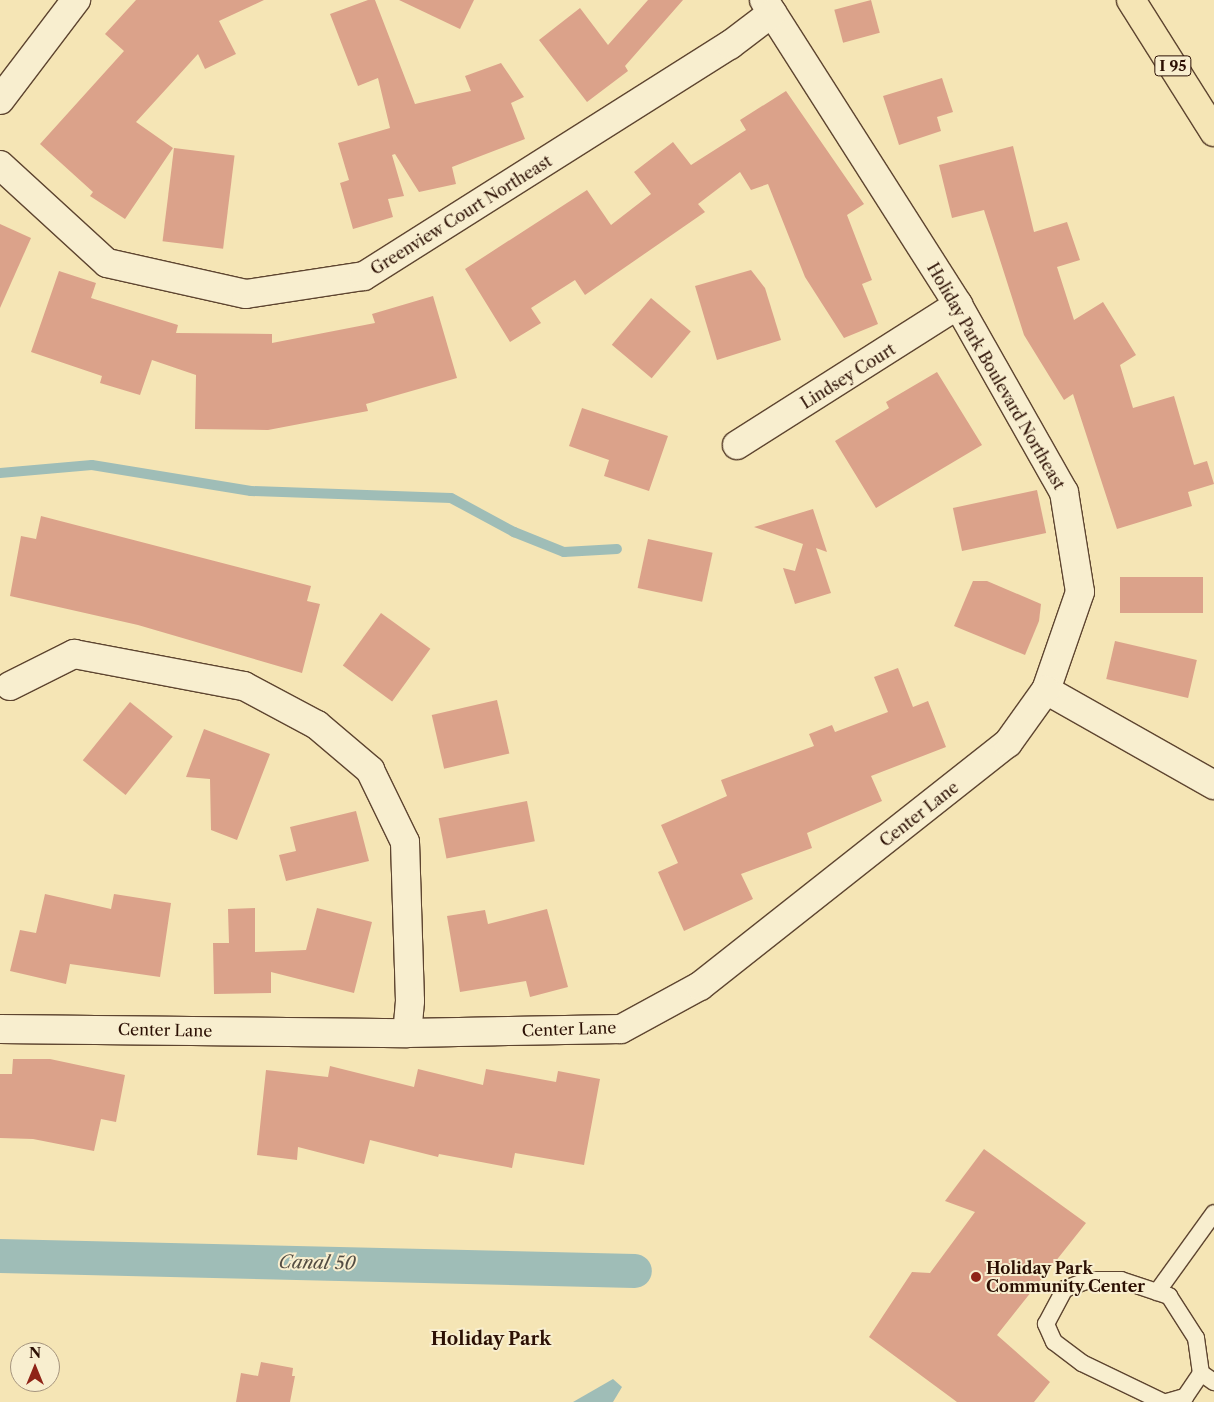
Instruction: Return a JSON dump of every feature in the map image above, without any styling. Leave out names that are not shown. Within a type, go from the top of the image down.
[{"type":"highway","name":"I 95","points":[[1131,0],[1214,132]]},
{"type":"street","points":[[0,100],[76,0]]},
{"type":"street","name":"Greenview Court Northeast","points":[[0,165],[107,263],[246,294],[364,276],[730,45],[768,6]]},
{"type":"street","name":"Holiday Park Boulevard Northeast","points":[[768,6],[958,305],[1064,492],[1080,592],[1046,690]]},
{"type":"street","name":"Lindsey Court","points":[[737,445],[958,305]]},
{"type":"street","points":[[10,686],[74,654],[244,686],[317,725],[370,770],[405,842],[410,1001],[407,1033]]},
{"type":"street","points":[[1046,690],[1214,785]]},
{"type":"street","name":"Center Lane","points":[[0,1029],[407,1033],[621,1029],[700,986],[1008,743],[1046,690]]},
{"type":"lane","points":[[1157,1292],[1214,1213]]},
{"type":"lane","points":[[1163,1402],[1082,1363],[1054,1342],[1046,1324],[1065,1289],[1090,1280],[1121,1280],[1169,1296],[1196,1338],[1207,1378],[1185,1398],[1167,1402]]},
{"type":"water","points":[[613,1379],[622,1387],[613,1402],[573,1402]]},
{"type":"building","points":[[136,0],[264,0],[219,21],[236,54],[205,69],[198,54],[136,122],[173,148],[125,219],[90,196],[93,192],[40,144],[124,51],[105,34]]},
{"type":"building","points":[[368,0],[375,0],[415,104],[471,91],[465,76],[501,63],[524,97],[511,103],[525,139],[452,167],[456,184],[419,192],[395,154],[392,155],[404,196],[388,199],[393,217],[353,229],[340,183],[349,180],[338,143],[390,128],[378,78],[358,86],[330,14]]},
{"type":"building","points":[[399,0],[474,0],[460,29]]},
{"type":"building","points":[[648,0],[683,0],[625,66],[628,71],[587,102],[539,40],[580,8],[608,45]]},
{"type":"building","points":[[871,0],[880,33],[843,43],[834,10]]},
{"type":"building","points":[[942,78],[953,112],[937,117],[941,131],[899,145],[883,96]]},
{"type":"building","points":[[786,91],[864,204],[847,215],[872,280],[862,284],[878,324],[844,338],[805,277],[768,184],[751,190],[740,172],[698,204],[705,212],[585,295],[575,280],[531,308],[541,323],[510,342],[465,269],[587,190],[611,225],[651,194],[634,172],[673,142],[691,165],[746,130],[740,120]]},
{"type":"building","points":[[1013,146],[1034,232],[1067,222],[1080,260],[1057,267],[1074,320],[1103,302],[1136,355],[1120,365],[1133,408],[1174,396],[1194,465],[1207,461],[1214,484],[1188,492],[1192,506],[1117,529],[1073,394],[1064,400],[1024,335],[984,210],[952,218],[939,165]]},
{"type":"building","points":[[174,148],[235,155],[223,249],[163,241]]},
{"type":"building","points":[[0,224],[31,238],[0,308]]},
{"type":"building","points":[[751,270],[765,288],[781,340],[717,360],[695,286]]},
{"type":"building","points":[[59,271],[96,283],[91,298],[178,325],[176,333],[272,334],[272,343],[375,323],[372,314],[433,296],[457,378],[366,404],[368,411],[268,430],[195,429],[196,375],[152,360],[140,395],[100,383],[102,376],[31,352]]},
{"type":"building","points":[[651,298],[691,331],[652,378],[612,345]]},
{"type":"building","points":[[937,372],[982,445],[876,508],[835,441],[889,408],[886,402]]},
{"type":"building","points":[[582,408],[668,436],[649,491],[604,476],[609,460],[569,446]]},
{"type":"building","points":[[1037,490],[1046,533],[962,551],[953,508]]},
{"type":"building","points":[[813,509],[827,552],[816,548],[831,593],[795,604],[783,568],[795,571],[803,544],[754,527]]},
{"type":"building","points":[[41,516],[311,586],[307,601],[320,604],[302,673],[138,625],[10,596],[21,536],[36,539]]},
{"type":"building","points":[[648,539],[713,553],[702,602],[638,588]]},
{"type":"building","points":[[1120,577],[1203,577],[1203,613],[1120,613]]},
{"type":"building","points":[[973,581],[987,581],[1041,604],[1039,621],[1025,655],[954,626]]},
{"type":"building","points":[[381,613],[430,649],[392,701],[343,666]]},
{"type":"building","points":[[1115,641],[1197,660],[1188,698],[1106,679]]},
{"type":"building","points":[[898,668],[913,707],[928,701],[946,747],[871,776],[882,801],[807,833],[812,848],[741,874],[753,899],[684,931],[658,872],[678,863],[661,825],[727,796],[721,780],[814,746],[809,734],[832,725],[835,732],[888,712],[874,677]]},
{"type":"building","points":[[497,700],[509,754],[444,769],[432,715]]},
{"type":"building","points":[[130,702],[173,737],[126,795],[83,760]]},
{"type":"building","points":[[204,729],[270,754],[237,840],[211,830],[210,779],[186,777]]},
{"type":"building","points":[[527,801],[535,841],[446,858],[439,818]]},
{"type":"building","points":[[356,811],[369,861],[286,881],[279,855],[296,851],[290,827]]},
{"type":"building","points":[[45,894],[111,909],[114,894],[171,903],[160,977],[70,964],[66,984],[10,971],[20,930],[36,933]]},
{"type":"building","points":[[255,908],[255,952],[306,950],[317,908],[372,922],[354,993],[271,972],[271,993],[214,994],[213,943],[229,943],[228,909]]},
{"type":"building","points":[[547,909],[568,987],[530,997],[526,981],[460,992],[447,916],[485,910],[488,924]]},
{"type":"building","points":[[13,1059],[50,1059],[125,1075],[116,1122],[101,1119],[94,1151],[33,1139],[0,1138],[0,1074],[12,1074]]},
{"type":"building","points":[[330,1066],[414,1087],[418,1069],[483,1085],[486,1069],[556,1082],[558,1071],[600,1079],[584,1165],[515,1153],[512,1168],[439,1154],[438,1157],[370,1140],[364,1164],[298,1147],[297,1160],[257,1155],[266,1070],[328,1077]]},
{"type":"building","name":"Holiday Park Community Center","points":[[984,1149],[1086,1223],[997,1335],[1050,1382],[1034,1402],[957,1402],[869,1337],[912,1272],[930,1273],[975,1212],[945,1201]]},
{"type":"building","points":[[261,1362],[293,1368],[292,1376],[295,1376],[290,1402],[236,1402],[241,1373],[258,1376]]},
{"type":"waterway","points":[[0,473],[92,465],[251,491],[451,498],[514,532],[564,552],[617,549]]},
{"type":"waterway","name":"Canal 50","points":[[0,1256],[635,1271]]},
{"type":"place","name":"Holiday Park Community Center","points":[[976,1277]]},
{"type":"district","name":"Holiday Park","points":[[491,1339]]}]
